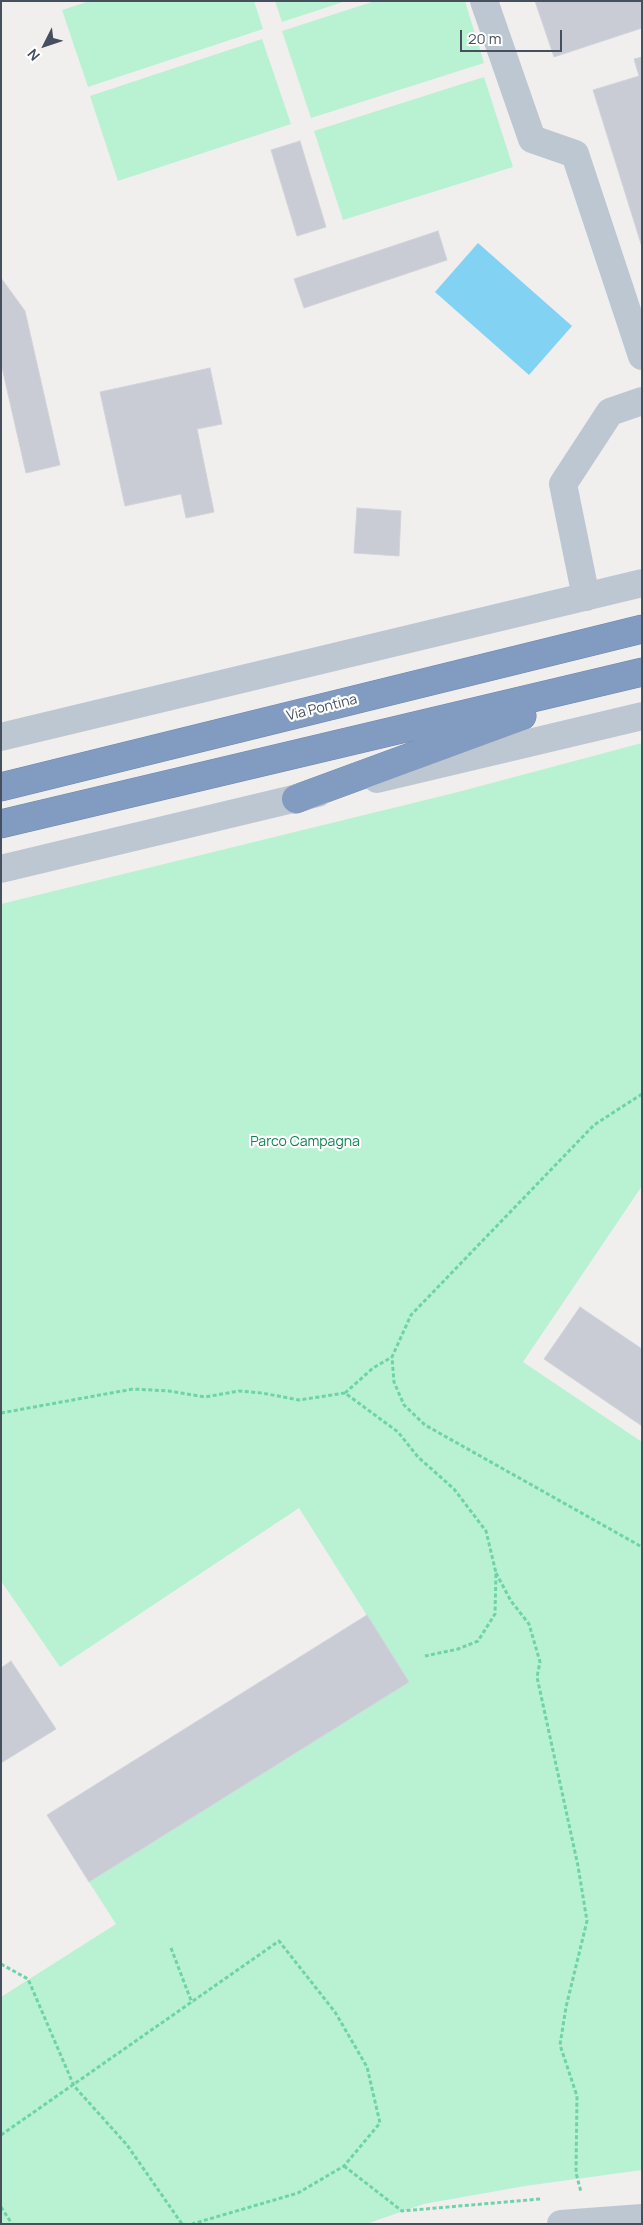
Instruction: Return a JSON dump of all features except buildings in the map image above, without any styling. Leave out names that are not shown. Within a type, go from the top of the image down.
[{"type":"highway","name":"Via Pontina","points":[[1,787],[642,629]]},
{"type":"highway","points":[[296,799],[640,673]]},
{"type":"highway","points":[[1,824],[640,673]]},
{"type":"street","points":[[484,1],[532,139],[575,154],[642,356]]},
{"type":"street","points":[[586,597],[563,484],[610,412],[642,401]]},
{"type":"street","points":[[1,737],[642,583]]},
{"type":"street","points":[[1,870],[642,716]]},
{"type":"street","points":[[561,2224],[642,2218]]},
{"type":"path","points":[[642,1094],[594,1124],[411,1315],[392,1357],[394,1382],[404,1405],[425,1425],[642,1547]]},
{"type":"path","points":[[1,1413],[29,1406],[133,1389],[169,1391],[205,1397],[239,1391],[299,1400],[345,1393],[373,1368],[392,1357]]},
{"type":"path","points":[[345,1393],[398,1432],[418,1457],[454,1489],[486,1531],[496,1572],[511,1601],[529,1624],[540,1662],[537,1677],[578,1866],[586,1922],[566,2006],[560,2046],[577,2096],[576,2172],[582,2195],[573,2196]]},
{"type":"path","points":[[425,1656],[478,1641],[495,1614],[496,1572]]},
{"type":"path","points":[[1,2135],[74,2086],[279,1940],[335,2012],[367,2067],[380,2123],[344,2166],[298,2193],[192,2224]]},
{"type":"path","points":[[171,1948],[192,2003]]},
{"type":"path","points":[[1,1964],[28,1979],[74,2086],[127,2145],[182,2224]]},
{"type":"path","points":[[344,2166],[402,2211],[544,2198]]},
{"type":"path","points":[[1,2207],[12,2224]]},
{"type":"green space","points":[[90,1],[254,1],[263,29],[88,87],[62,10]]},
{"type":"green space","points":[[275,1],[346,1],[282,22]]},
{"type":"green space","points":[[375,1],[465,1],[484,63],[311,118],[282,31]]},
{"type":"green space","points":[[262,39],[291,124],[118,181],[90,96]]},
{"type":"green space","points":[[484,77],[513,167],[343,220],[314,131]]},
{"type":"green space","name":"Parco Campagna","points":[[642,743],[642,1186],[523,1362],[642,1442],[642,2170],[525,2186],[424,2204],[366,2224],[1,2224],[1,1997],[116,1924],[89,1882],[409,1682],[299,1508],[60,1667],[1,1581],[1,904],[458,792]]},
{"type":"water","points":[[478,243],[572,326],[529,375],[435,292]]}]
